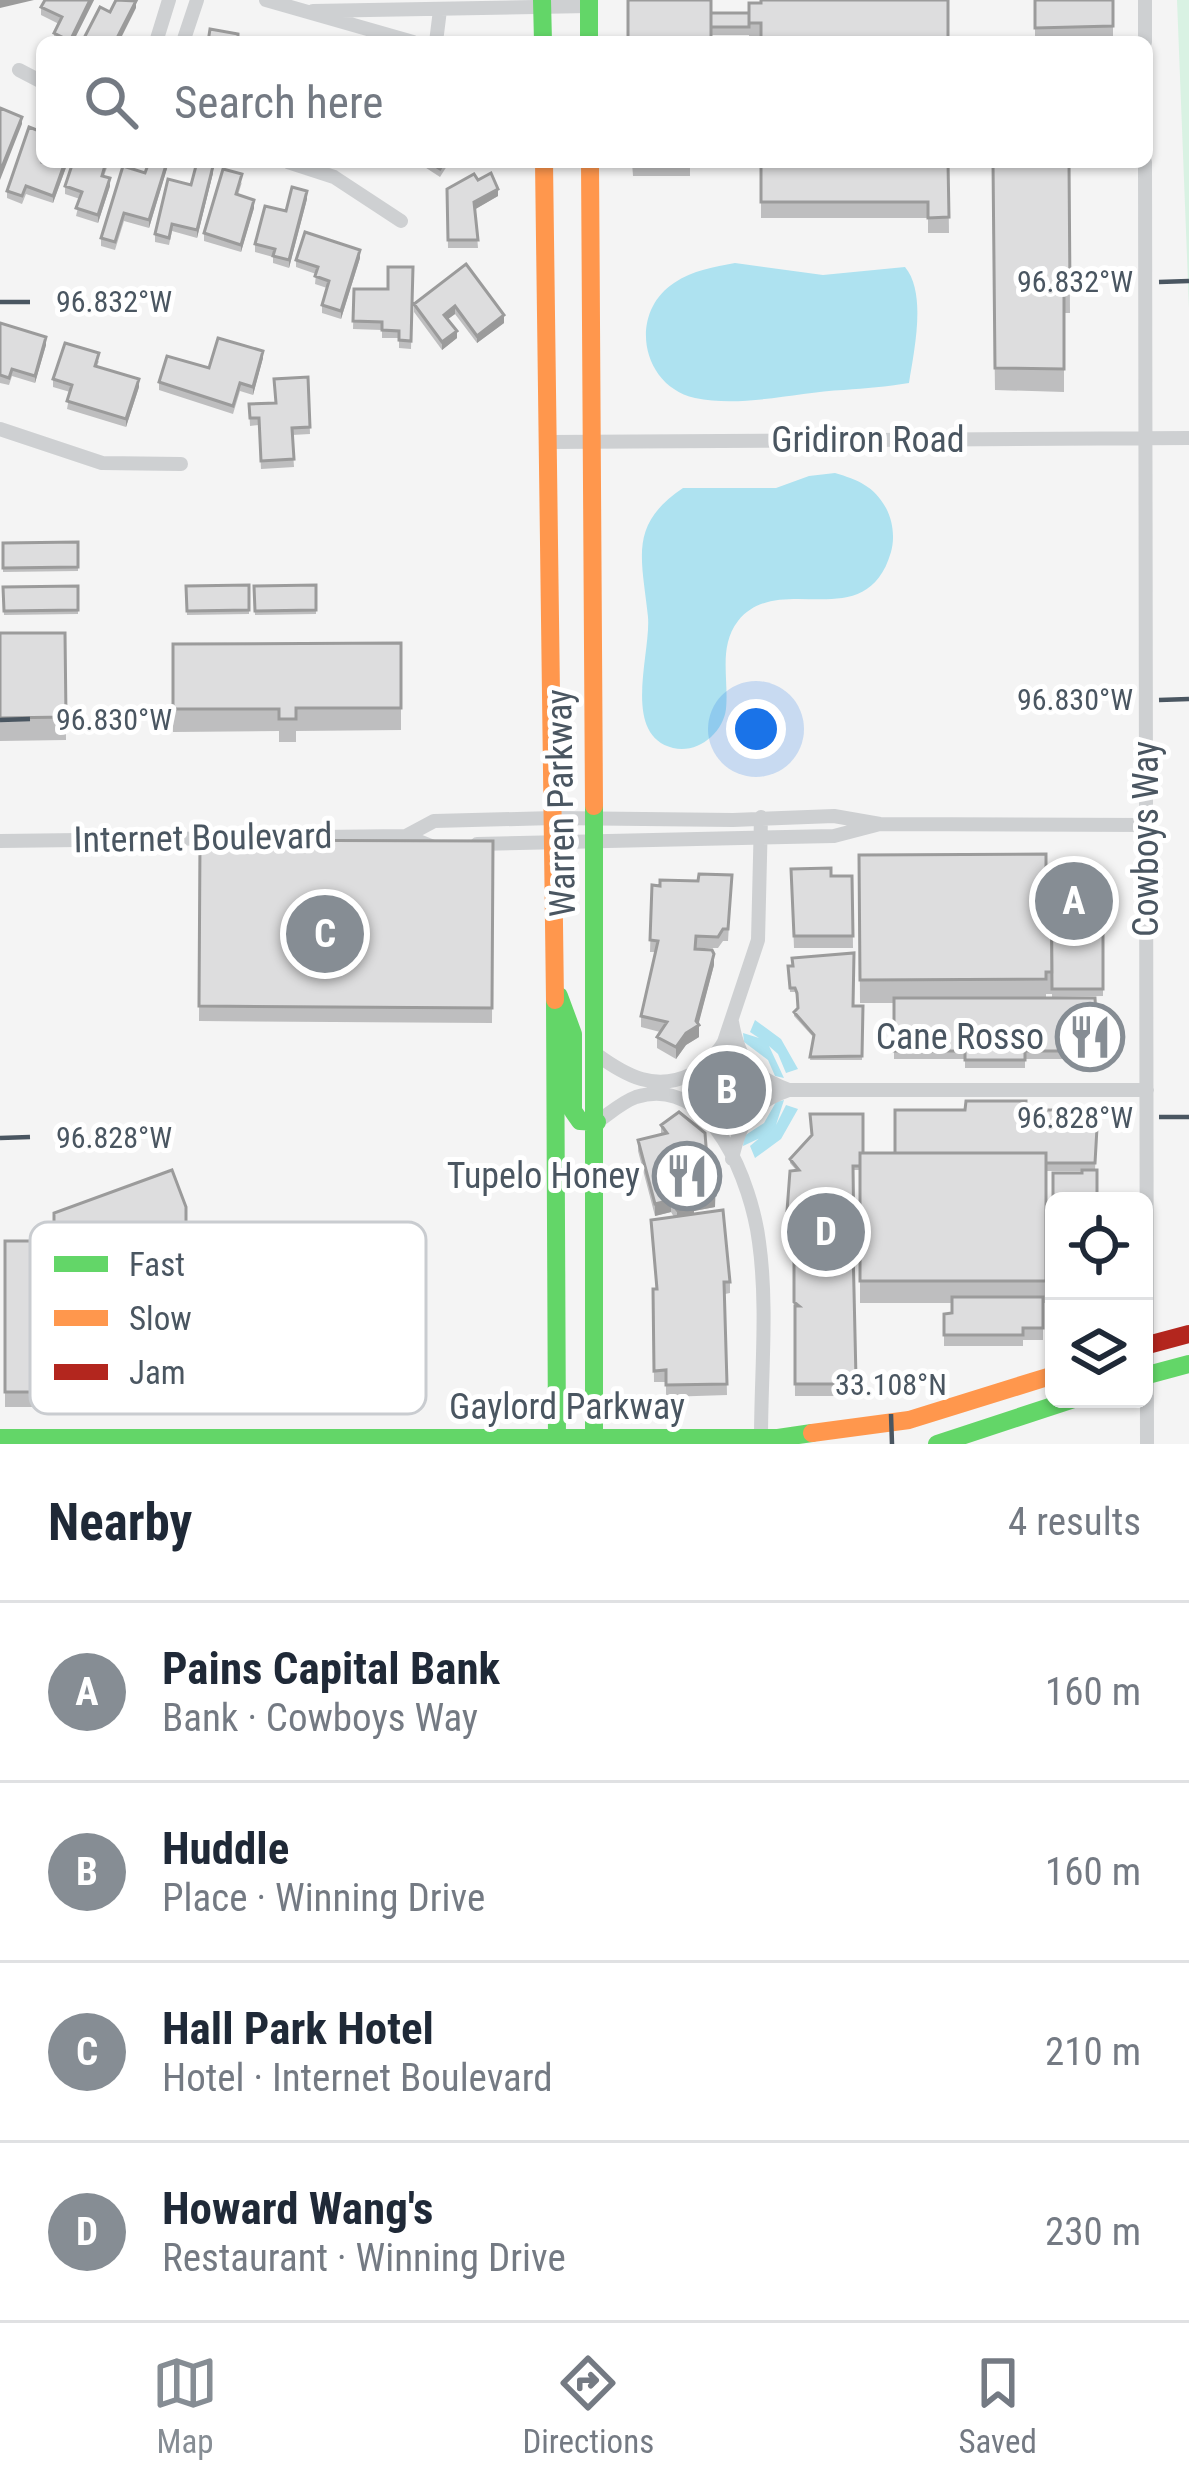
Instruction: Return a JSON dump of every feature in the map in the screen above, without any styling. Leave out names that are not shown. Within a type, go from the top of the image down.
[{"type":"main road","points":[[589,3],[589,36]]},
{"type":"main road","points":[[542,4],[543,36]]},
{"type":"main road","name":"Warren Parkway","points":[[544,168],[557,1441]]},
{"type":"main road","name":"Warren Parkway","points":[[590,168],[597,1122],[594,1442]]},
{"type":"main road","points":[[555,986],[572,1034],[573,1111],[580,1121],[597,1122]]},
{"type":"main road","points":[[1153,1344],[1189,1334]]},
{"type":"main road","points":[[1153,1374],[1189,1364]]},
{"type":"main road","name":"Gaylord Parkway","points":[[0,1438],[594,1442],[761,1438],[844,1432],[927,1416],[1045,1379]]},
{"type":"main road","points":[[927,1416],[936,1444],[1046,1408]]},
{"type":"street","points":[[158,36],[169,0]]},
{"type":"street","points":[[185,36],[197,0]]},
{"type":"street","points":[[266,0],[394,36]]},
{"type":"street","points":[[1145,0],[1145,36]]},
{"type":"street","points":[[313,11],[589,3]]},
{"type":"street","points":[[437,36],[440,10]]},
{"type":"street","points":[[19,70],[36,79]]},
{"type":"street","points":[[306,168],[334,177],[401,221]]},
{"type":"street","name":"Cowboys Way","points":[[1145,168],[1145,1300]]},
{"type":"street","points":[[0,429],[102,464],[181,464]]},
{"type":"street","name":"Gridiron Road","points":[[548,442],[1189,438]]},
{"type":"street","name":"Internet Boulevard","points":[[406,836],[434,821],[834,816],[880,824]]},
{"type":"street","points":[[760,817],[758,940],[721,1049],[696,1080],[695,1091],[699,1107],[721,1132],[759,1243],[761,1438]]},
{"type":"street","points":[[880,824],[1146,825]]},
{"type":"street","name":"Internet Boulevard","points":[[0,841],[406,836],[428,845],[761,840],[834,836],[880,824]]},
{"type":"street","points":[[732,1022],[737,1048],[758,1090],[739,1130],[732,1159]]},
{"type":"street","points":[[596,1054],[628,1076],[664,1089],[707,1116],[731,1122],[790,1090]]},
{"type":"street","points":[[597,1122],[635,1098],[725,1059],[790,1090],[1147,1090]]},
{"type":"street","name":"Cowboys Way","points":[[1146,1408],[1147,1444]]},
{"type":"green space","points":[[1177,0],[1189,0],[1189,308]]},
{"type":"green space","points":[[727,1072],[739,1077],[744,1089],[739,1101],[727,1106],[715,1101],[710,1089],[715,1077]]},
{"type":"water","points":[[735,263],[823,275],[905,267],[917,307],[909,383],[732,401],[695,398],[677,391],[652,364],[646,329],[650,312],[674,283]]},
{"type":"water","points":[[835,473],[871,489],[888,513],[892,547],[879,578],[862,592],[842,598],[776,600],[755,607],[738,621],[728,642],[726,709],[720,726],[708,740],[691,748],[673,748],[657,740],[643,711],[642,692],[648,617],[642,560],[653,515],[683,488],[776,488]]},
{"type":"water","points":[[755,1020],[781,1039],[798,1069],[786,1073],[769,1046],[784,1078],[775,1076],[768,1060],[744,1042],[743,1033],[759,1038],[750,1032]]},
{"type":"water","points":[[784,1100],[776,1125],[786,1105],[798,1109],[781,1139],[755,1158],[750,1146],[759,1139],[743,1146],[744,1136],[764,1123],[776,1102]]},
{"type":"building","points":[[45,0],[90,0],[72,36],[54,33],[62,17],[41,7]]},
{"type":"building","points":[[116,0],[136,1],[118,36],[85,36],[100,7],[110,12]]},
{"type":"building","points":[[628,0],[711,0],[711,36],[628,36]]},
{"type":"building","points":[[948,0],[948,36],[761,36],[761,23],[749,23],[749,3]]},
{"type":"building","points":[[1035,0],[1113,0],[1113,26],[1035,28]]},
{"type":"building","points":[[711,13],[749,13],[749,27],[711,27]]},
{"type":"building","points":[[210,29],[238,34],[238,36],[209,36]]},
{"type":"building","points":[[0,108],[22,117],[0,172]]},
{"type":"building","points":[[29,127],[36,130],[36,168],[63,168],[53,196],[26,186],[22,196],[7,191]]},
{"type":"building","points":[[71,168],[104,168],[102,176],[110,178],[98,215],[76,208],[82,192],[65,186]]},
{"type":"building","points":[[122,168],[145,173],[147,168],[165,168],[149,220],[124,213],[115,242],[101,238]]},
{"type":"building","points":[[195,168],[212,168],[197,230],[172,224],[169,238],[155,234],[168,179],[191,185]]},
{"type":"building","points":[[761,168],[948,168],[949,217],[928,218],[928,202],[761,202]]},
{"type":"building","points":[[993,168],[1069,168],[1070,291],[1064,291],[1064,369],[995,368]]},
{"type":"building","points":[[223,169],[242,174],[236,194],[254,200],[241,245],[204,233]]},
{"type":"building","points":[[491,173],[498,189],[474,202],[478,240],[448,240],[447,189],[474,174],[478,180]]},
{"type":"building","points":[[292,187],[307,191],[289,260],[273,256],[275,249],[255,244],[265,206],[286,211]]},
{"type":"building","points":[[305,232],[360,250],[341,311],[322,305],[329,281],[315,276],[318,267],[296,260]]},
{"type":"building","points":[[466,264],[504,315],[477,336],[455,306],[444,315],[457,331],[442,342],[414,304]]},
{"type":"building","points":[[388,267],[413,267],[411,341],[399,340],[399,331],[382,330],[382,322],[353,321],[354,289],[388,289]]},
{"type":"building","points":[[0,323],[46,337],[35,376],[12,369],[9,378],[0,375]]},
{"type":"building","points":[[218,338],[263,351],[253,387],[240,383],[233,406],[159,382],[167,356],[209,368]]},
{"type":"building","points":[[65,343],[99,353],[95,366],[139,379],[126,419],[67,401],[72,385],[53,379]]},
{"type":"building","points":[[308,377],[310,427],[292,428],[294,459],[261,461],[259,418],[250,418],[249,404],[276,403],[274,379]]},
{"type":"building","points":[[78,542],[78,567],[3,568],[3,543]]},
{"type":"building","points":[[249,585],[249,610],[187,611],[186,586]]},
{"type":"building","points":[[316,585],[316,610],[255,611],[254,586]]},
{"type":"building","points":[[78,586],[78,610],[4,611],[3,587]]},
{"type":"building","points":[[0,633],[65,633],[66,717],[0,718]]},
{"type":"building","points":[[401,643],[401,708],[296,708],[296,719],[279,719],[279,709],[173,709],[173,644]]},
{"type":"building","points":[[200,840],[493,841],[492,1008],[199,1006]]},
{"type":"building","points":[[1046,854],[1046,867],[1051,867],[1052,972],[1046,972],[1046,979],[860,980],[859,855]]},
{"type":"building","points":[[831,868],[831,876],[852,876],[853,936],[794,936],[791,869]]},
{"type":"building","points":[[1051,870],[1093,876],[1103,890],[1103,989],[1052,989]]},
{"type":"building","points":[[699,874],[732,875],[728,929],[718,937],[696,936],[695,949],[714,954],[696,1021],[699,1025],[676,1047],[657,1037],[667,1022],[641,1016],[658,941],[650,940],[652,885],[660,886],[660,880],[698,881]]},
{"type":"building","points":[[854,953],[853,1006],[863,1006],[862,1056],[810,1057],[814,1035],[794,1012],[797,993],[790,988],[788,966],[793,966],[792,958]]},
{"type":"building","points":[[894,998],[1095,998],[1098,1051],[1025,1051],[1025,1060],[965,1060],[965,1051],[894,1051]]},
{"type":"building","points":[[966,1101],[1026,1101],[1026,1110],[1098,1110],[1095,1163],[1046,1163],[1046,1153],[895,1153],[895,1110],[965,1110]]},
{"type":"building","points":[[679,1112],[705,1133],[707,1159],[711,1158],[716,1179],[712,1180],[715,1195],[677,1210],[671,1200],[655,1204],[638,1140],[667,1133],[661,1125]]},
{"type":"building","points":[[810,1114],[863,1114],[863,1153],[860,1166],[853,1166],[854,1245],[795,1243],[795,1214],[787,1211],[790,1171],[799,1170],[790,1159],[812,1135]]},
{"type":"building","points":[[860,1153],[1046,1153],[1045,1281],[860,1281]]},
{"type":"building","points":[[172,1170],[186,1207],[186,1222],[54,1222],[54,1213]]},
{"type":"building","points":[[1097,1170],[1097,1192],[1053,1192],[1053,1173]]},
{"type":"building","points":[[723,1210],[730,1282],[724,1282],[727,1384],[666,1385],[666,1370],[654,1371],[653,1289],[657,1289],[651,1220]]},
{"type":"building","points":[[5,1241],[30,1241],[30,1392],[5,1392]]},
{"type":"building","points":[[853,1247],[856,1378],[835,1378],[835,1384],[795,1384],[795,1306],[799,1306],[794,1302],[794,1249]]},
{"type":"building","points":[[952,1297],[1043,1297],[1043,1328],[1023,1328],[1023,1335],[944,1335],[944,1314],[952,1313]]},
{"type":"traffic: fast","points":[[542,0],[543,36]]},
{"type":"traffic: fast","points":[[589,0],[589,36]]},
{"type":"traffic: fast","points":[[594,806],[594,1444]]},
{"type":"traffic: fast","points":[[559,996],[573,1034],[573,1111],[580,1121],[597,1122]]},
{"type":"traffic: fast","points":[[555,1000],[557,1444]]},
{"type":"traffic: fast","points":[[1153,1374],[1189,1364]]},
{"type":"traffic: fast","points":[[937,1444],[1047,1408]]},
{"type":"traffic: fast","points":[[0,1438],[778,1438],[812,1433]]},
{"type":"traffic: slow","points":[[544,168],[555,1000]]},
{"type":"traffic: slow","points":[[590,168],[594,806]]},
{"type":"traffic: slow","points":[[812,1433],[909,1420],[1045,1378]]},
{"type":"traffic: jam","points":[[1153,1344],[1189,1334]]},
{"type":"place","name":"Pains Capital Bank","points":[[1074,901]]},
{"type":"place","name":"Hall Park Hotel","points":[[325,934]]},
{"type":"place","name":"Cane Rosso","points":[[1090,1037]]},
{"type":"place","name":"Huddle","points":[[727,1090]]},
{"type":"place","name":"Tupelo Honey","points":[[687,1176]]},
{"type":"place","name":"Howard Wang's","points":[[826,1232]]}]
